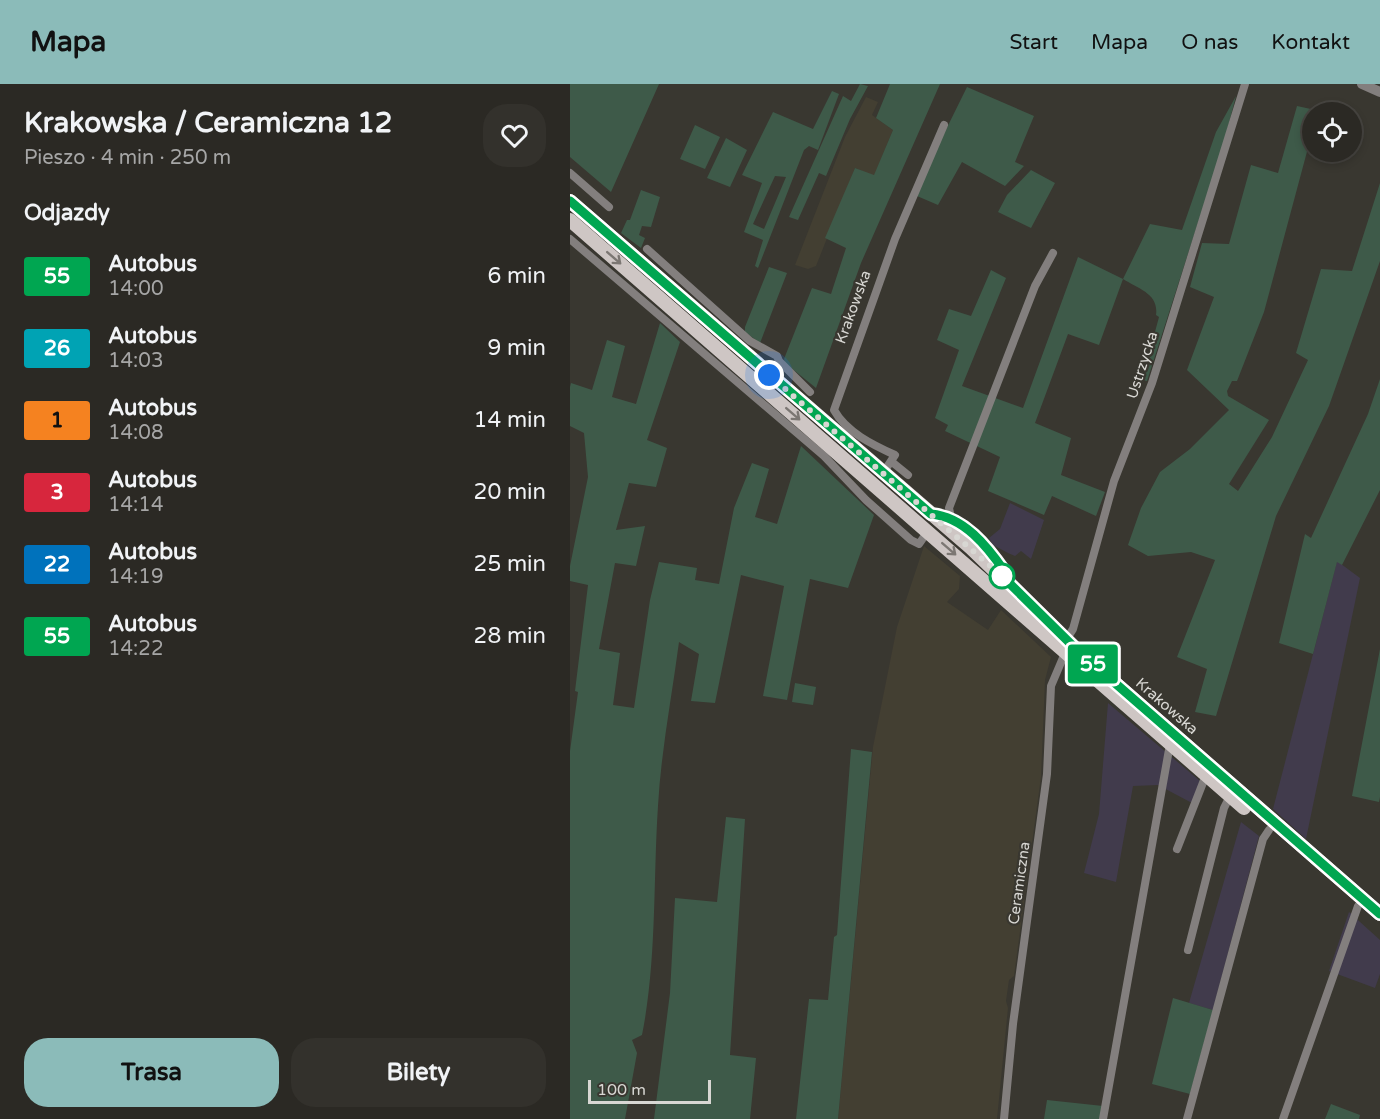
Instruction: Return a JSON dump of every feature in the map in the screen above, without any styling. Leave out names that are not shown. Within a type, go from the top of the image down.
[{"type":"main road","name":"Krakowska","points":[[570,201],[769,375],[887,467],[979,555],[1065,646],[1170,744],[1380,925]]},
{"type":"main road","name":"Krakowska","points":[[570,220],[928,531],[1380,914]]},
{"type":"street","name":"Ustrzycka","points":[[1065,646],[1073,629],[1114,481],[1152,383],[1245,84]]},
{"type":"street","points":[[1362,84],[1380,92]]},
{"type":"street","name":"Krakowska","points":[[887,467],[895,455],[864,439],[838,418],[834,410],[895,239],[944,125]]},
{"type":"street","points":[[570,173],[609,207]]},
{"type":"street","points":[[570,239],[824,456],[866,500],[911,540],[919,544],[928,531]]},
{"type":"street","points":[[647,249],[750,341],[771,351],[810,392]]},
{"type":"street","points":[[951,518],[949,508],[1035,286],[1053,253]]},
{"type":"street","points":[[769,375],[779,361]]},
{"type":"street","points":[[887,467],[908,475]]},
{"type":"street","name":"Ceramiczna","points":[[1004,1119],[1014,1015],[1047,774],[1051,686],[1065,646]]},
{"type":"street","name":"Krakowska","points":[[1102,1119],[1170,744]]},
{"type":"street","points":[[1177,849],[1206,775]]},
{"type":"street","points":[[1188,950],[1224,808],[1230,796]]},
{"type":"street","points":[[1187,1119],[1263,839],[1269,830]]},
{"type":"street","points":[[1283,1119],[1358,906]]},
{"type":"shaded area","points":[[866,97],[878,102],[872,115],[893,130],[874,176],[855,168],[816,266],[808,269],[795,265],[845,137]]},
{"type":"shaded area","points":[[1010,503],[1044,520],[1031,559],[1021,551],[1015,556],[1008,553],[993,545],[989,538],[1000,529]]},
{"type":"shaded area","points":[[924,546],[960,576],[959,589],[947,602],[988,630],[1001,610],[1051,657],[1045,680],[1041,777],[1014,976],[1009,980],[1006,1001],[1008,1008],[997,1119],[838,1119],[873,747],[897,627]]},
{"type":"shaded area","points":[[1337,561],[1360,578],[1306,839],[1273,809]]},
{"type":"shaded area","points":[[1108,703],[1200,781],[1192,803],[1158,785],[1133,786],[1116,882],[1084,873],[1099,814]]},
{"type":"shaded area","points":[[1241,822],[1259,836],[1213,1010],[1189,1003]]},
{"type":"shaded area","points":[[1349,912],[1380,940],[1380,974],[1375,988],[1329,971]]},
{"type":"green space","points":[[570,84],[659,84],[611,192],[570,157]]},
{"type":"green space","points":[[860,84],[868,86],[850,119],[826,176],[819,173],[798,220],[789,217],[843,96],[851,101]]},
{"type":"green space","points":[[890,84],[940,84],[861,263],[816,388],[785,363],[784,359],[812,288],[831,294],[846,248],[825,238],[855,168],[874,175],[893,130],[876,118]]},
{"type":"green space","points":[[967,87],[1034,116],[1015,162],[1024,166],[1005,186],[962,162],[938,205],[917,196],[931,160]]},
{"type":"green space","points":[[832,91],[839,94],[818,150],[809,146],[804,150],[758,268],[755,266],[763,240],[744,232],[762,183],[742,175],[773,112],[813,129]],"holes":[[[775,176],[786,177],[764,229],[753,224]]]},
{"type":"green space","points":[[1236,96],[1224,142],[1147,381],[1142,380],[1159,317],[1156,315],[1156,308],[1151,297],[1123,279],[1150,224],[1182,230],[1216,132]]},
{"type":"green space","points":[[1297,106],[1302,107],[1302,162],[1304,162],[1264,312],[1237,381],[1232,381],[1227,391],[1228,396],[1269,420],[1229,484],[1238,491],[1272,437],[1308,360],[1296,353],[1321,269],[1352,271],[1380,183],[1380,261],[1329,406],[1276,516],[1216,716],[1195,712],[1207,669],[1177,657],[1215,560],[1191,552],[1148,556],[1128,545],[1141,508],[1160,472],[1190,449],[1229,410],[1187,370],[1214,297],[1190,287],[1202,243],[1229,244],[1251,165],[1278,173]]},
{"type":"green space","points":[[695,125],[720,137],[705,169],[680,159]]},
{"type":"green space","points":[[726,138],[747,150],[730,187],[707,178]]},
{"type":"green space","points":[[1031,170],[1055,183],[1031,228],[998,212],[1007,195]]},
{"type":"green space","points":[[641,190],[660,197],[651,227],[642,226],[639,235],[645,238],[641,248],[621,233],[627,220],[630,220]]},
{"type":"green space","points":[[1078,257],[1123,279],[1099,345],[1068,334],[1035,423],[1071,438],[1061,475],[1105,492],[1096,516],[1052,496],[1044,515],[988,491],[1000,457],[945,431],[948,425],[935,418],[959,350],[937,340],[949,309],[971,316],[991,270],[1006,278],[962,386],[1023,408]]},
{"type":"green space","points":[[769,267],[787,273],[760,343],[745,332],[745,327]]},
{"type":"green space","points":[[660,323],[680,342],[647,440],[667,448],[656,487],[629,483],[616,530],[645,526],[636,566],[615,563],[599,649],[620,653],[613,705],[634,708],[650,600],[659,562],[697,568],[695,580],[719,584],[734,508],[752,463],[769,469],[755,517],[777,524],[801,446],[874,515],[848,588],[810,579],[787,700],[763,696],[784,586],[741,575],[715,703],[691,701],[699,654],[679,642],[659,785],[654,921],[647,1007],[642,1035],[632,1040],[637,1053],[625,1119],[570,1119],[570,751],[588,585],[570,581],[570,566],[588,477],[584,433],[570,426],[570,387],[571,383],[592,390],[607,340],[625,346],[612,397],[636,404]]},
{"type":"green space","points":[[1380,379],[1380,490],[1342,565],[1337,562],[1313,654],[1279,643],[1305,534],[1311,538],[1368,414]]},
{"type":"green space","points":[[1380,649],[1380,797],[1379,802],[1352,796]]},
{"type":"green space","points":[[795,683],[816,687],[813,705],[792,702]]},
{"type":"green space","points":[[851,749],[872,752],[838,1119],[796,1119],[809,999],[828,1000],[834,937],[837,935]]},
{"type":"green space","points":[[726,817],[745,819],[730,1055],[756,1058],[750,1119],[654,1119],[670,993],[675,898],[717,902]]},
{"type":"green space","points":[[1173,998],[1213,1010],[1190,1094],[1152,1084]]},
{"type":"green space","points":[[1047,1100],[1103,1106],[1100,1119],[1044,1119]]},
{"type":"green space","points":[[1331,1104],[1360,1115],[1359,1119],[1325,1119]]},
{"type":"bus line","name":"55","points":[[570,201],[931,514],[951,518],[970,532],[993,554],[1005,572],[1002,576],[1066,640],[1380,914]]},
{"type":"route","points":[[769,375],[1002,576]]}]
